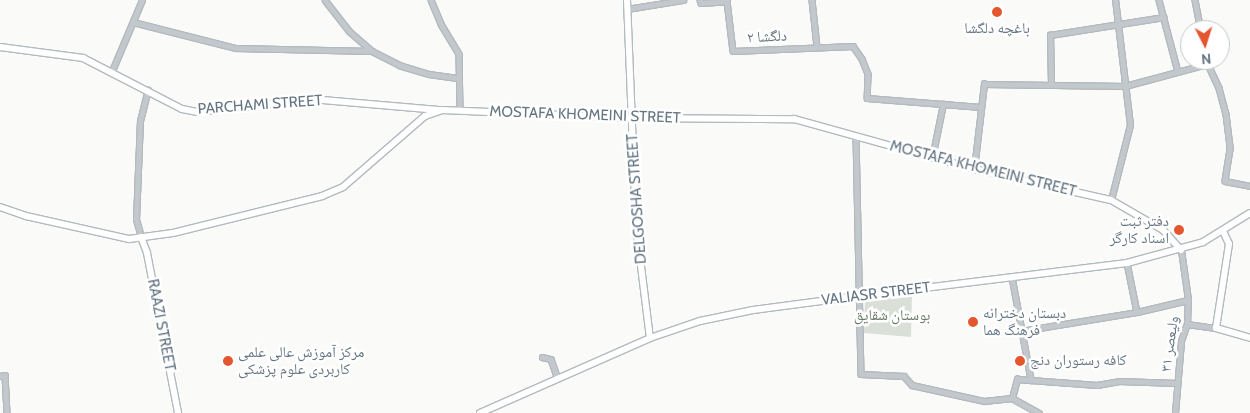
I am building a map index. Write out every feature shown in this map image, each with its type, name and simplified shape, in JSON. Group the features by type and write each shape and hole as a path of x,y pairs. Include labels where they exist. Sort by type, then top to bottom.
{"street":[{"path":"112,71 142,0"},
{"path":"325,0 348,31 372,51 399,65 414,70 459,78"},
{"path":"431,0 441,24 459,54 460,111"},
{"name":"DELGOSHA STREET","path":"627,0 636,226 650,338"},
{"path":"627,9 683,0"},
{"name":"دلگشا ۲","path":"700,0 701,3 727,1 733,51 852,46 862,59 868,74 867,98 943,104"},
{"path":"812,0 817,47"},
{"path":"1111,200 1130,125 1115,0"},
{"path":"1159,0 1178,72"},
{"path":"1195,0 1198,20"},
{"path":"1051,85 1050,35 1164,17"},
{"path":"133,22 236,48 372,51"},
{"name":"PARCHAMI STREET","path":"0,47 83,58 112,71 182,109 197,112 312,99 442,110"},
{"path":"974,169 984,84 1125,86 1184,70"},
{"path":"1211,70 1220,88 1226,114 1230,149 1225,181 1250,186"},
{"path":"141,237 136,220 140,120 148,90"},
{"path":"932,158 943,104 981,107"},
{"name":"MOSTAFA KHOMEINI STREET","path":"0,207 26,216 120,237 141,237 173,233 322,196 343,187 425,116 442,110 631,118 794,119 974,169 1111,200 1163,230 1182,250"},
{"path":"856,136 861,374 904,376 912,385 984,401 1012,398 1039,413"},
{"name":"VALIASR STREET","path":"480,413 650,338 700,321 753,310 1127,263 1182,250 1203,242 1250,213"},
{"path":"1216,328 1228,244 1223,231"},
{"name":"RAAZI STREET","path":"141,237 147,253 178,413"},
{"name":"ولیعصر ۳۱","path":"1175,413 1181,341 1187,324 1188,300 1182,250"},
{"path":"1127,263 1137,312"},
{"path":"1012,277 1031,380"},
{"path":"1022,331 1137,312 1188,300"},
{"path":"1187,324 1216,328 1250,338"},
{"path":"542,356 551,359 558,379"},
{"path":"0,376 5,375 7,413"},
{"path":"1012,398 1018,379 1097,385 1120,380 1177,383"}],"green space":[{"name":"بوستان شقایق","path":"912,294 911,337 864,333 865,300"}],"place":[{"name":"باغچه دلگشا","path":"997,12"},
{"name":"دفتر ثبت اسناد کارگر","path":"1179,230"},
{"name":"دبستان دخترانه فرهنگ هما","path":"973,322"},
{"name":"مرکز آموزش عالی علمی کاربردی علوم پزشکی","path":"228,361"},
{"name":"کافه رستوران دنج","path":"1020,361"}]}
